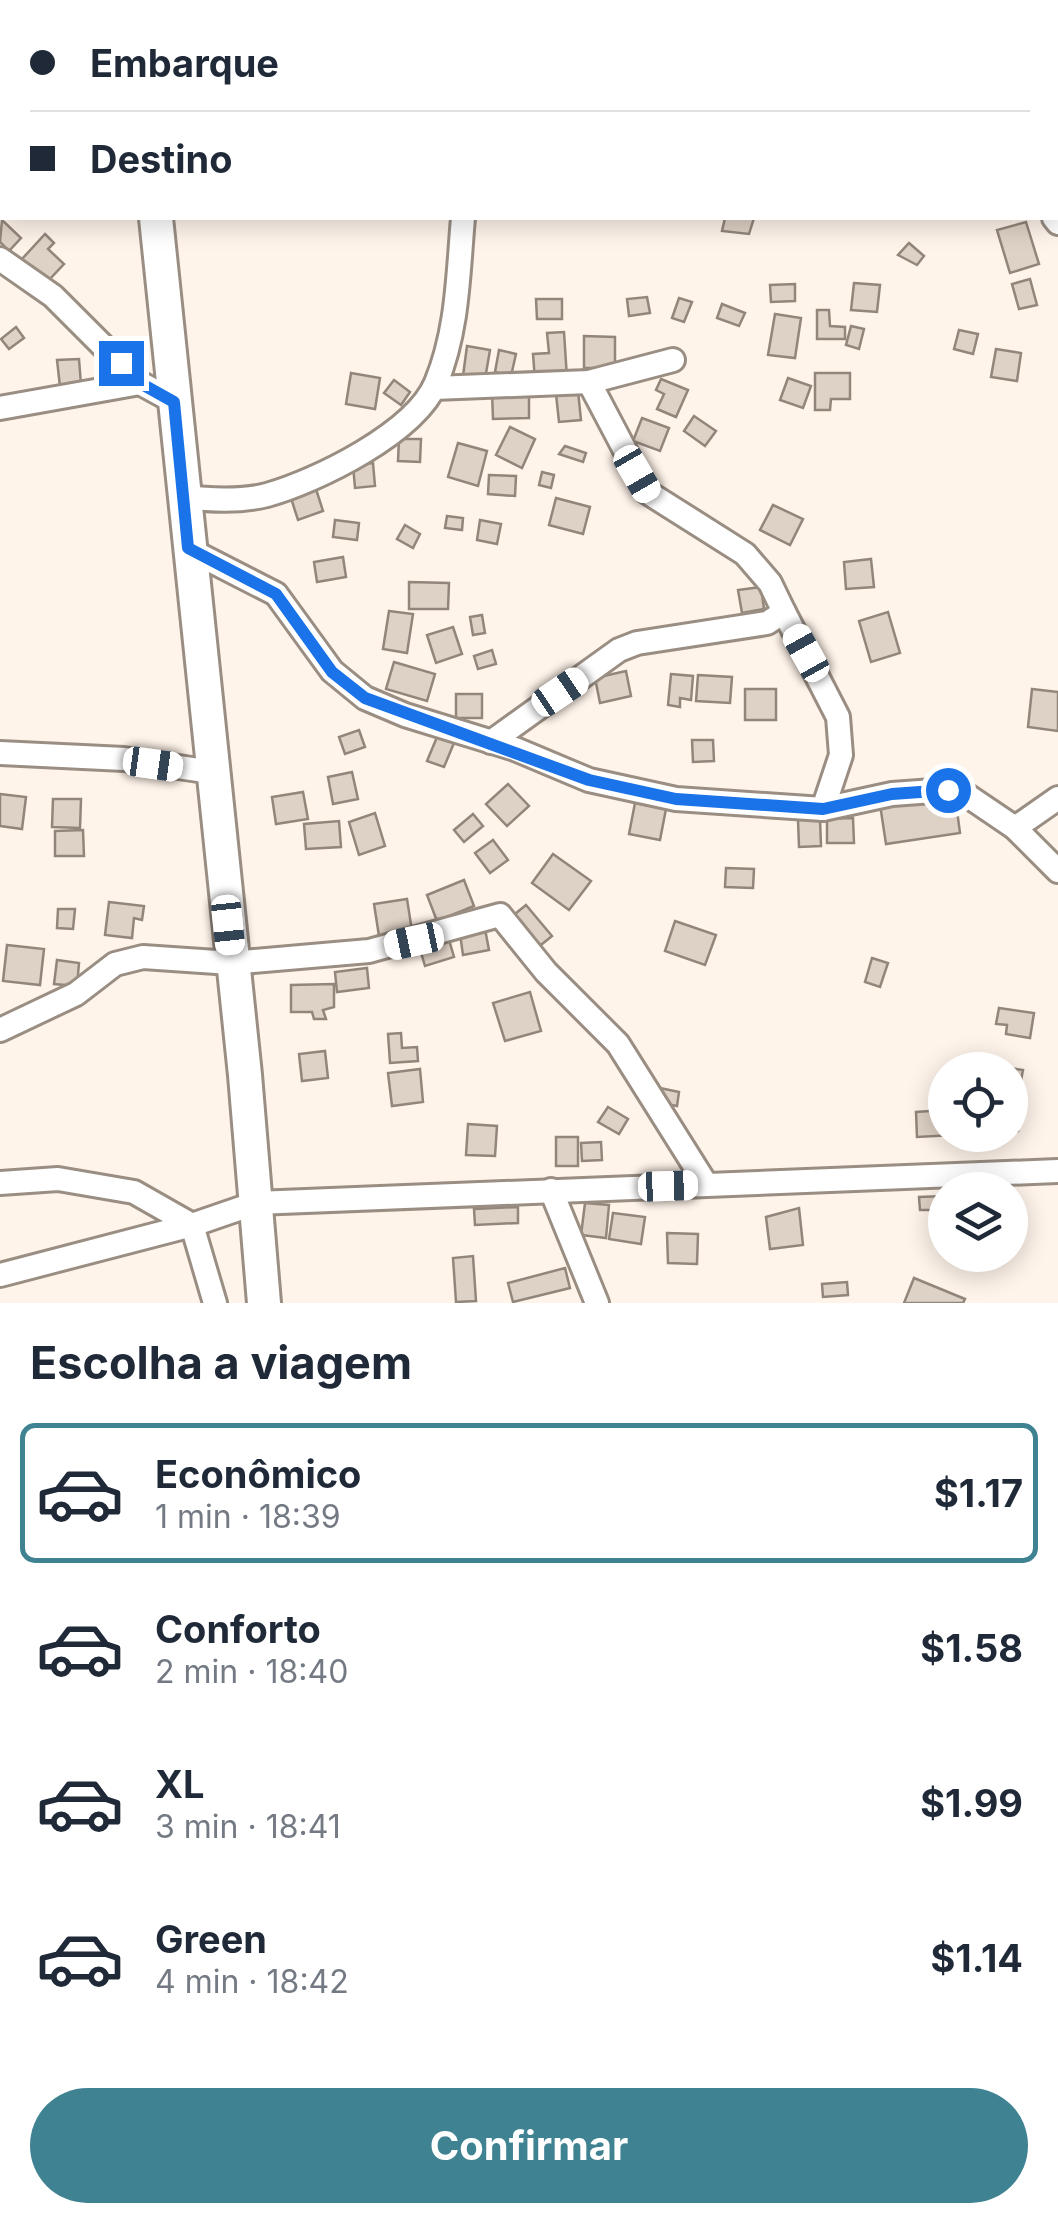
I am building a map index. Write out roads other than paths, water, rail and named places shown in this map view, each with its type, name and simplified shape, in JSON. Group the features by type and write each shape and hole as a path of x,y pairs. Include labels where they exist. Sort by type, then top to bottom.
{"main road":[{"path":"156,220 264,1303"}],"street":[{"path":"183,497 216,500 266,495 312,477 390,436 434,388 454,329 463,220"},
{"path":"0,259 53,296 140,383 174,402"},
{"path":"434,388 590,382 673,360"},
{"path":"590,382 647,492 745,554 770,583 838,717 841,755 823,809"},
{"path":"0,408 140,383"},
{"path":"188,548 276,594 332,672 365,698 589,780 676,799 823,809 892,794 948,790 966,794 1024,822 1058,822"},
{"path":"492,742 619,650 637,643 767,623 784,612"},
{"path":"0,754 124,759 212,772"},
{"path":"1024,822 1058,798"},
{"path":"1024,822 1058,871"},
{"path":"0,1030 76,994 115,964 143,957 232,963 369,952 500,915 546,972 618,1044 706,1184"},
{"path":"0,1275 192,1225 256,1203 1058,1172"},
{"path":"0,1183 58,1179 134,1192 192,1225 215,1303"},
{"path":"551,1190 597,1303"}]}
